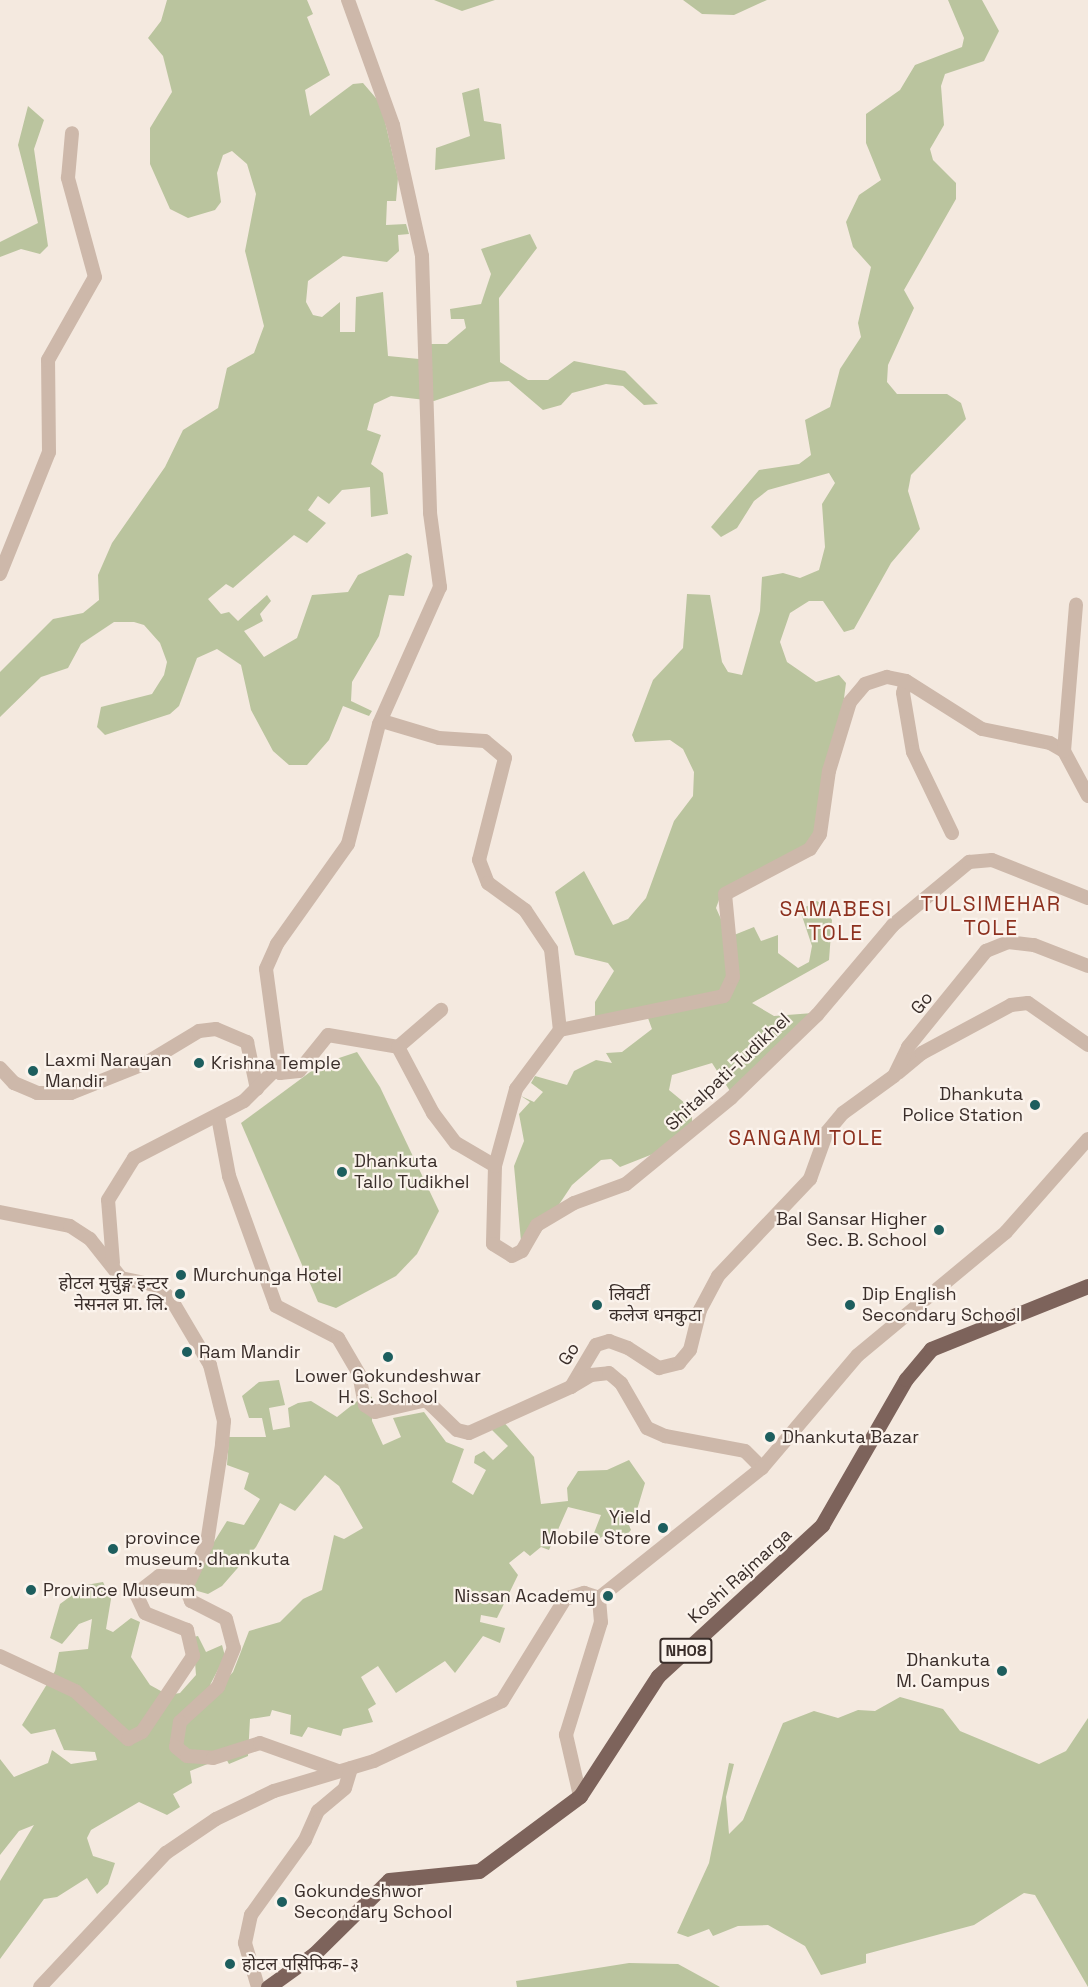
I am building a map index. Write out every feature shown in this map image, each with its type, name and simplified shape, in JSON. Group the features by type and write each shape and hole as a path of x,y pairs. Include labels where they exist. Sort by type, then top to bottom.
{"main road":[{"name":"Koshi Rajmarga","path":"268,1987 314,1954 389,1880 479,1871 580,1796 658,1676 822,1525 906,1379 931,1349 1088,1286"}],"street":[{"path":"348,0 393,125 422,256 430,513 440,586 369,753 348,844 277,944 266,969 276,1064 280,1073 299,1071 320,1042 335,1034 398,1047"},
{"path":"0,574 49,452 48,360 95,277 68,178 72,133"},
{"path":"1064,751 1076,604"},
{"path":"398,1047 433,1113 456,1143 495,1166 516,1089 560,1030 724,996 733,977 725,894 810,849 820,834 829,771 856,692 887,677 906,681 982,729 1050,742 1064,751 1088,796"},
{"path":"906,681 903,693 913,752 952,833"},
{"path":"382,721 439,738 485,741 505,758 478,860 488,883 525,910 551,949 560,1030"},
{"name":"Shitalpati-Tudikhel","path":"495,1166 493,1244 512,1256 522,1251 537,1226 574,1203 626,1184 731,1098 817,1015 893,925 969,862 992,860 1088,898"},
{"name":"Go","path":"218,1117 224,1159 276,1306 338,1338 359,1374 365,1405 375,1412 426,1400 457,1430 469,1433 571,1387 583,1358 596,1345 609,1341 659,1368 679,1363 690,1350 700,1310 718,1276 810,1179 827,1132 843,1113 894,1076 908,1047 996,943 1034,945 1088,966"},
{"path":"894,1076 922,1053 1011,1005 1029,1003 1088,1045"},
{"path":"398,1047 441,1010"},
{"path":"0,1068 14,1083 37,1093 71,1093 146,1063 199,1031 216,1029 247,1042 257,1089"},
{"path":"116,1272 108,1219 112,1187 149,1146 218,1117 257,1089 276,1064"},
{"path":"599,1598 762,1468 858,1355 1006,1232 1088,1139"},
{"path":"0,1212 70,1226 90,1239 116,1272 155,1286 171,1299 210,1365 219,1392 224,1421 207,1543 186,1576 192,1601 226,1619 234,1648 219,1687 180,1722 176,1747 187,1756 213,1758 260,1743 347,1770"},
{"path":"571,1387 591,1375 609,1373 621,1383 647,1428 664,1436 745,1451 762,1468"},
{"path":"0,1656 75,1691 128,1739 142,1732 193,1656 187,1630 145,1613 136,1594 159,1576 186,1576"},
{"path":"40,1987 166,1853 216,1819 274,1791 347,1770 502,1701 565,1599 584,1593 599,1598"},
{"path":"580,1796 566,1735 601,1622 599,1598"},
{"path":"258,1987 245,1943 251,1915 304,1840 318,1810 345,1788 347,1770"}],"green space":[{"path":"167,0 307,0 313,14 307,17 330,75 305,90 310,116 353,84 363,83 381,104 398,178 396,201 387,201 386,225 406,224 409,234 398,235 399,251 387,262 343,256 308,281 306,302 313,315 322,317 340,302 340,332 355,332 356,297 383,292 388,356 419,359 427,344 447,344 466,328 464,319 451,319 450,309 481,304 491,274 481,249 530,234 537,248 499,298 500,362 528,380 548,380 574,361 625,371 658,404 644,405 623,386 606,384 572,393 561,405 543,410 509,381 490,382 434,401 391,396 374,404 367,430 381,435 371,464 383,473 388,514 371,517 370,487 342,490 329,504 318,496 308,510 326,523 307,543 294,535 233,588 226,584 208,599 221,614 229,612 238,621 267,595 271,601 260,614 263,621 244,631 264,657 297,638 312,595 348,592 358,575 407,553 412,556 404,596 389,595 379,636 352,682 351,701 372,711 369,716 343,706 329,740 307,765 289,765 273,751 251,710 241,665 217,649 197,658 179,706 170,714 105,735 97,727 101,707 152,694 164,675 167,662 160,643 144,625 134,622 114,622 81,644 68,668 41,677 0,717 0,672 53,619 83,613 99,600 98,575 112,543 165,467 183,430 218,408 227,368 254,353 264,326 245,251 256,194 247,164 232,151 223,155 217,173 221,202 215,210 188,218 170,209 150,164 150,128 172,92 163,56 148,38 161,21"},
{"path":"434,0 495,0 462,11"},
{"path":"683,0 767,0 734,15 702,14"},
{"path":"948,0 982,0 999,31 984,61 945,74 941,86 944,125 930,149 933,160 956,183 956,199 904,290 914,308 888,365 887,382 897,394 947,394 961,403 966,419 911,475 908,491 920,529 891,563 854,629 844,632 823,601 809,601 790,613 780,642 787,662 816,682 839,675 846,683 828,821 803,852 723,889 716,908 729,937 754,927 761,941 778,935 778,953 798,968 809,962 812,946 800,910 817,901 824,906 832,920 829,960 752,1003 774,1016 813,1013 730,1091 712,1063 672,1075 669,1090 692,1109 692,1124 668,1148 620,1167 611,1159 601,1160 572,1185 534,1242 521,1241 514,1166 524,1141 519,1114 530,1102 521,1096 534,1102 543,1092 531,1083 535,1076 567,1085 574,1071 596,1060 612,1063 606,1053 622,1052 652,1029 645,1010 595,1019 595,1002 614,971 608,963 575,955 555,892 584,871 613,925 628,919 646,898 674,821 693,796 694,772 683,749 670,740 635,742 632,735 653,680 683,648 687,594 710,595 722,662 728,672 742,675 760,611 762,577 783,573 800,578 819,570 825,547 822,504 835,483 829,473 768,490 754,501 737,528 721,537 711,527 759,470 799,464 811,455 805,420 830,407 840,369 861,337 858,323 871,267 853,247 846,222 859,195 881,180 866,143 866,114 900,90 915,65 962,47 964,38"},
{"path":"479,88 484,121 501,124 505,159 435,170 436,148 470,136 462,93"},
{"path":"28,106 44,120 34,149 48,246 40,254 21,249 0,257 0,242 38,223 18,145"},
{"name":"Dhankuta Tallo Tudikhel","path":"357,1052 380,1087 439,1211 417,1254 396,1276 336,1308 318,1302 241,1123 321,1064"},
{"path":"279,1380 285,1405 269,1408 273,1430 290,1427 288,1408 298,1403 311,1401 337,1417 366,1394 372,1397 372,1421 383,1445 401,1437 393,1418 424,1412 446,1442 464,1449 452,1482 473,1495 486,1470 474,1463 475,1456 484,1451 493,1460 508,1446 492,1430 501,1419 534,1457 541,1504 568,1501 567,1488 578,1471 607,1470 629,1460 645,1483 636,1513 626,1518 631,1530 620,1542 607,1533 599,1539 594,1533 601,1515 568,1507 549,1550 541,1547 530,1556 524,1551 509,1563 518,1575 497,1618 481,1615 480,1622 505,1628 500,1643 483,1636 455,1673 445,1661 396,1693 378,1666 361,1677 376,1704 368,1709 373,1722 343,1729 341,1736 308,1727 302,1737 290,1734 291,1715 272,1710 270,1716 250,1719 248,1756 229,1764 225,1757 190,1771 192,1783 173,1794 180,1807 167,1815 139,1802 91,1830 87,1838 93,1856 115,1863 108,1884 97,1894 87,1878 57,1897 44,1899 0,1959 0,1881 34,1825 19,1831 0,1855 0,1759 14,1777 48,1763 52,1750 71,1764 97,1760 95,1752 64,1750 55,1729 31,1734 22,1725 55,1671 59,1652 88,1649 92,1619 79,1624 62,1644 50,1638 60,1604 86,1585 103,1582 111,1599 106,1629 113,1632 131,1618 140,1622 131,1657 150,1685 168,1695 180,1693 196,1675 193,1637 198,1636 206,1652 222,1645 225,1656 210,1685 216,1691 233,1672 249,1631 280,1622 303,1599 322,1590 334,1535 344,1539 363,1528 339,1486 325,1475 295,1511 280,1503 256,1547 222,1586 208,1594 194,1590 194,1574 227,1521 244,1525 260,1499 244,1489 249,1473 227,1465 229,1437 266,1437 262,1418 249,1418 242,1396 259,1382"},
{"path":"900,1697 943,1709 960,1731 1039,1764 1066,1751 1088,1718 1088,1987 1035,1895 1024,1893 974,1925 866,1954 866,1963 821,1975 805,1946 768,1925 738,1926 713,1936 709,1929 688,1937 677,1933 709,1863 729,1763 734,1764 726,1797 729,1834 743,1820 783,1723 814,1711 838,1718 858,1710 875,1711"},
{"path":"629,1963 678,1964 720,1987 517,1987 516,1981"}],"place":[{"name":"Krishna Temple","path":"199,1063"},
{"name":"Laxmi Narayan Mandir","path":"33,1071"},
{"name":"Dhankuta Police Station","path":"1035,1105"},
{"name":"Dhankuta Tallo Tudikhel","path":"342,1172"},
{"name":"Bal Sansar Higher Sec. B. School","path":"939,1230"},
{"name":"Murchunga Hotel","path":"181,1275"},
{"name":"होटल मुर्चुङ्ग इन्टर नेसनल प्रा. लि.","path":"180,1294"},
{"name":"लिवर्टी कलेज धनकुटा","path":"597,1305"},
{"name":"Dip English Secondary School","path":"850,1305"},
{"name":"Ram Mandir","path":"187,1352"},
{"name":"Lower Gokundeshwar H. S. School","path":"388,1357"},
{"name":"Dhankuta Bazar","path":"770,1437"},
{"name":"Yield Mobile Store","path":"663,1528"},
{"name":"province museum, dhankuta","path":"113,1549"},
{"name":"Province Museum","path":"31,1590"},
{"name":"Nissan Academy","path":"608,1596"},
{"name":"Dhankuta M. Campus","path":"1002,1671"},
{"name":"Gokundeshwor Secondary School","path":"282,1902"},
{"name":"होटल पसिफिक-३","path":"230,1964"}],"district":[{"name":"TULSIMEHAR TOLE","path":"991,916"},
{"name":"SAMABESI TOLE","path":"836,921"},
{"name":"SANGAM TOLE","path":"806,1138"}]}
